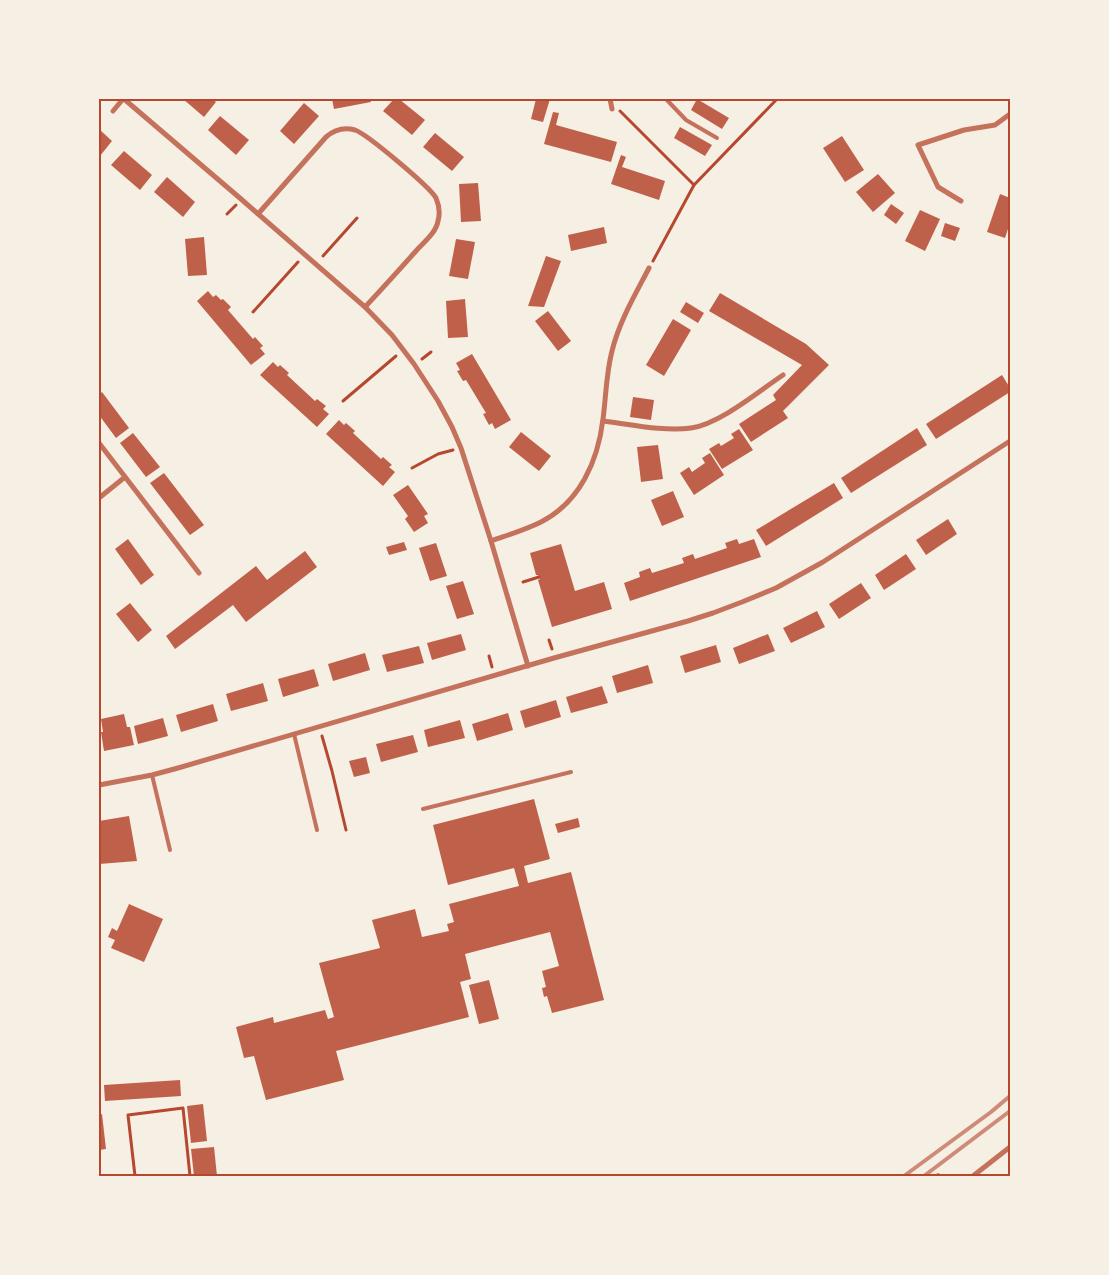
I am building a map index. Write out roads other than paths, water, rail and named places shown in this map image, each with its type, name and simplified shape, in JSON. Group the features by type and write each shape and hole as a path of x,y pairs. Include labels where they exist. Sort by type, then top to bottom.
{"street":[{"path":"113,111 124,99 316,264 365,308 404,350 429,386 452,427 491,541 528,666"},
{"path":"610,99 612,110"},
{"path":"961,201 938,187 918,145 964,130 995,125 1010,114"},
{"path":"258,214 326,137 342,129 356,130 370,138 433,195 437,202 439,215 434,230 365,308"},
{"path":"491,541 541,522 560,509 567,503 589,472 603,421 612,350 618,332 649,268"},
{"path":"603,421 677,429 703,425 727,413 783,375"},
{"path":"99,785 152,775 713,613 776,588 831,557 1010,442"},
{"path":"99,443 199,573"},
{"path":"99,498 125,477"},
{"path":"973,1176 1010,1147"}],"lane":[{"path":"666,99 686,120 717,138"},
{"path":"294,734 317,830"},
{"path":"424,809 571,772"},
{"path":"152,775 170,850"}],"railway":[{"path":"904,1176 1010,1096"},
{"path":"924,1176 1010,1111"}]}
